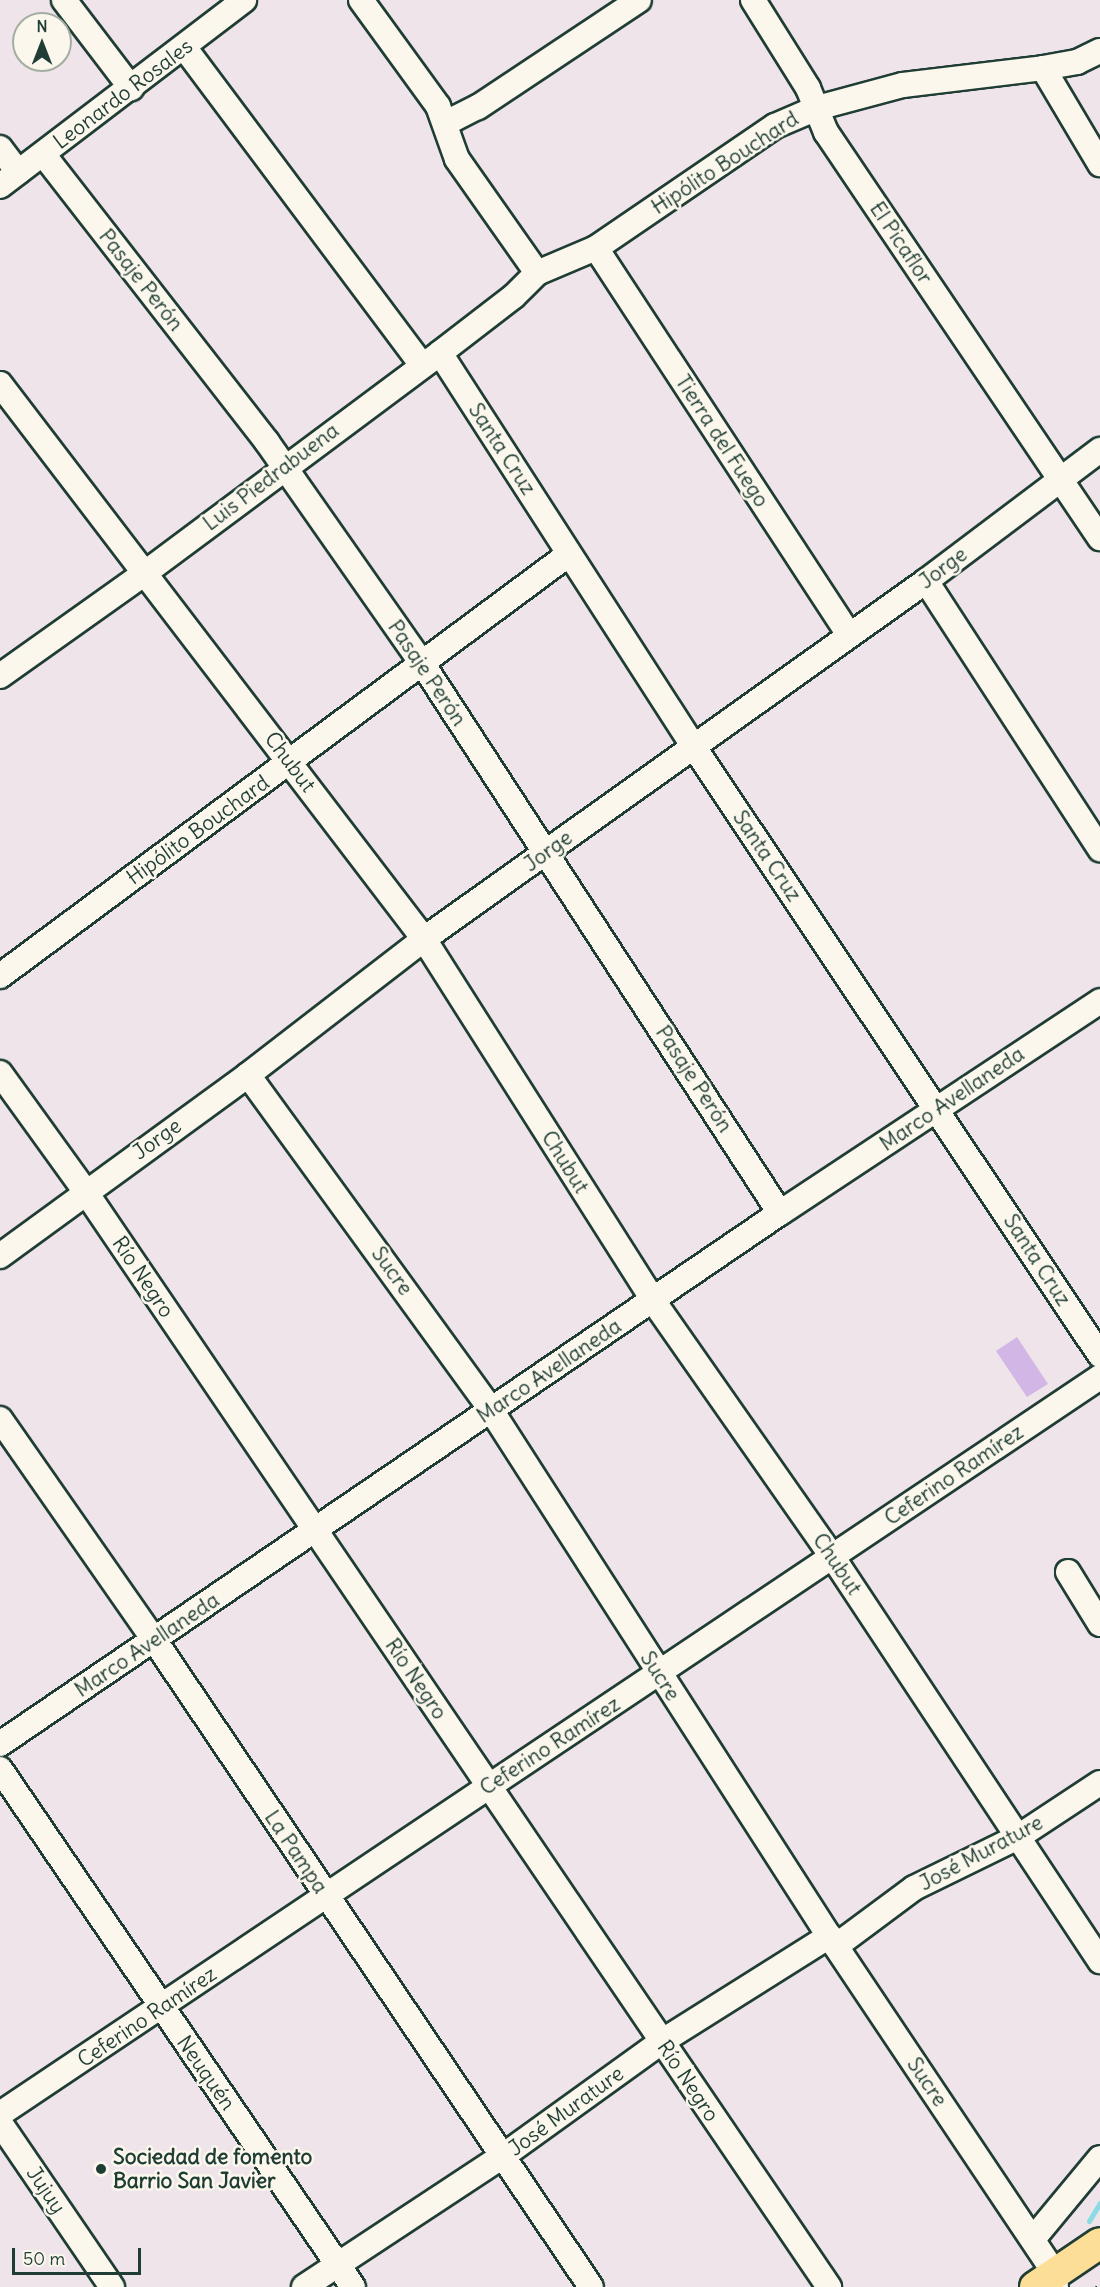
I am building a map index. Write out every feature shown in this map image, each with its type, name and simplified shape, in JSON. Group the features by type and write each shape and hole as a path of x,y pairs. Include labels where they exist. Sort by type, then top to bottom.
{"street":[{"path":"64,0 131,88"},
{"name":"Leonardo Rosales","path":"9,179 244,0"},
{"path":"361,0 438,106 457,159 537,273"},
{"path":"446,123 478,107 639,0"},
{"name":"El Picaflor","path":"753,0 817,108 826,132 1100,538"},
{"name":"Santa Cruz","path":"184,47 431,359 568,554 694,747 938,1109 1100,1355"},
{"name":"Hipólito Bouchard","path":"537,273 596,248 775,126 817,108 914,83 1077,62 1100,51"},
{"path":"1042,68 1100,164"},
{"path":"0,148 9,179"},
{"name":"Pasaje Perón","path":"43,154 284,466 422,663 780,1213"},
{"name":"Tierra del Fuego","path":"596,248 849,634"},
{"name":"Luis Piedrabuena","path":"0,676 145,573 284,466 431,359 514,296 537,273"},
{"name":"Chubut","path":"0,384 424,939 654,1302 832,1556 1100,1961"},
{"name":"Jorge","path":"0,1256 85,1191 248,1075 424,939 926,581 1100,450"},
{"name":"Hipólito Bouchard","path":"0,976 291,763 568,554"},
{"path":"926,581 1100,849"},
{"name":"Marco Avellaneda","path":"0,1744 155,1641 314,1529 654,1302 780,1213 1100,1001"},
{"name":"Río Negro","path":"0,1073 85,1191 829,2287"},
{"name":"Sucre","path":"248,1075 491,1410 832,1941 1033,2240 1078,2273"},
{"name":"Ceferino Ramírez","path":"0,2114 161,2008 488,1786 660,1676 832,1556 1100,1377"},
{"name":"La Pampa","path":"0,1419 155,1641 591,2287"},
{"path":"1068,1572 1100,1624"},
{"name":"Neuquén","path":"0,1769 353,2287"},
{"name":"José Murature","path":"304,2287 503,2156 661,2042 832,1941 914,1888 1018,1837 1100,1784"},
{"name":"Jujuy","path":"0,2123 112,2287"},
{"path":"1033,2240 1100,2158"}],"building":[{"path":"1017,1337 1048,1384 1027,1397 996,1351"}],"waterway":[{"path":"1089,2221 1100,2203"}],"place":[{"name":"Sociedad de fomento Barrio San Javier","path":"101,2169"}]}
